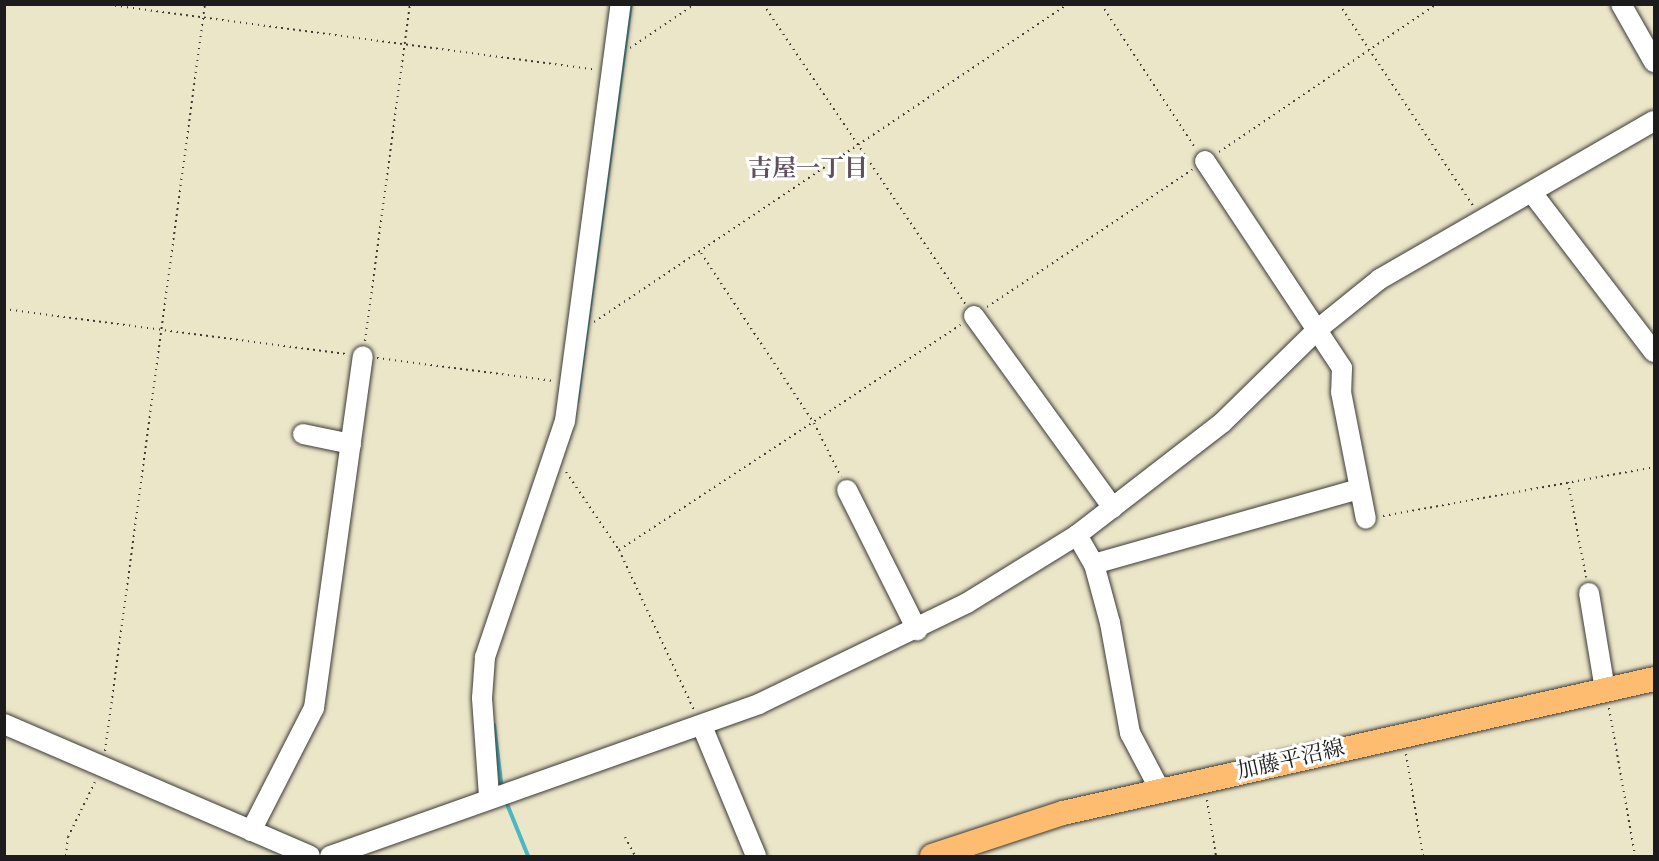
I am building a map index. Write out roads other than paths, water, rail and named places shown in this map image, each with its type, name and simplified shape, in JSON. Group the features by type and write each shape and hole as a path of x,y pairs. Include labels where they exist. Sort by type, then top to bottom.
{"main road":[{"name":"加藤平沼線","path":"932,856 1030,821 1654,679"}],"street":[{"path":"489,796 482,698 485,657 554,455 571,384 621,4"},
{"path":"1621,4 1654,62"},
{"path":"330,856 489,796 702,726 918,630 1077,535 1113,508 1222,423 1318,329 1380,279 1533,194 1654,121"},
{"path":"1205,161 1298,306 1318,329 1342,368 1341,392 1366,519"},
{"path":"1533,194 1654,352"},
{"path":"974,316 1113,508"},
{"path":"251,831 314,708 363,356"},
{"path":"303,434 351,444"},
{"path":"1094,564 1359,489"},
{"path":"847,490 918,630"},
{"path":"1077,535 1094,564 1130,733 1160,790"},
{"path":"1589,593 1605,690"},
{"path":"4,724 310,856"},
{"path":"702,726 756,856"}],"waterway":[{"path":"577,402 631,4"},
{"path":"494,725 502,789"},
{"path":"505,799 528,856"}],"district":[{"name":"吉屋一丁目","path":"808,171"}]}
